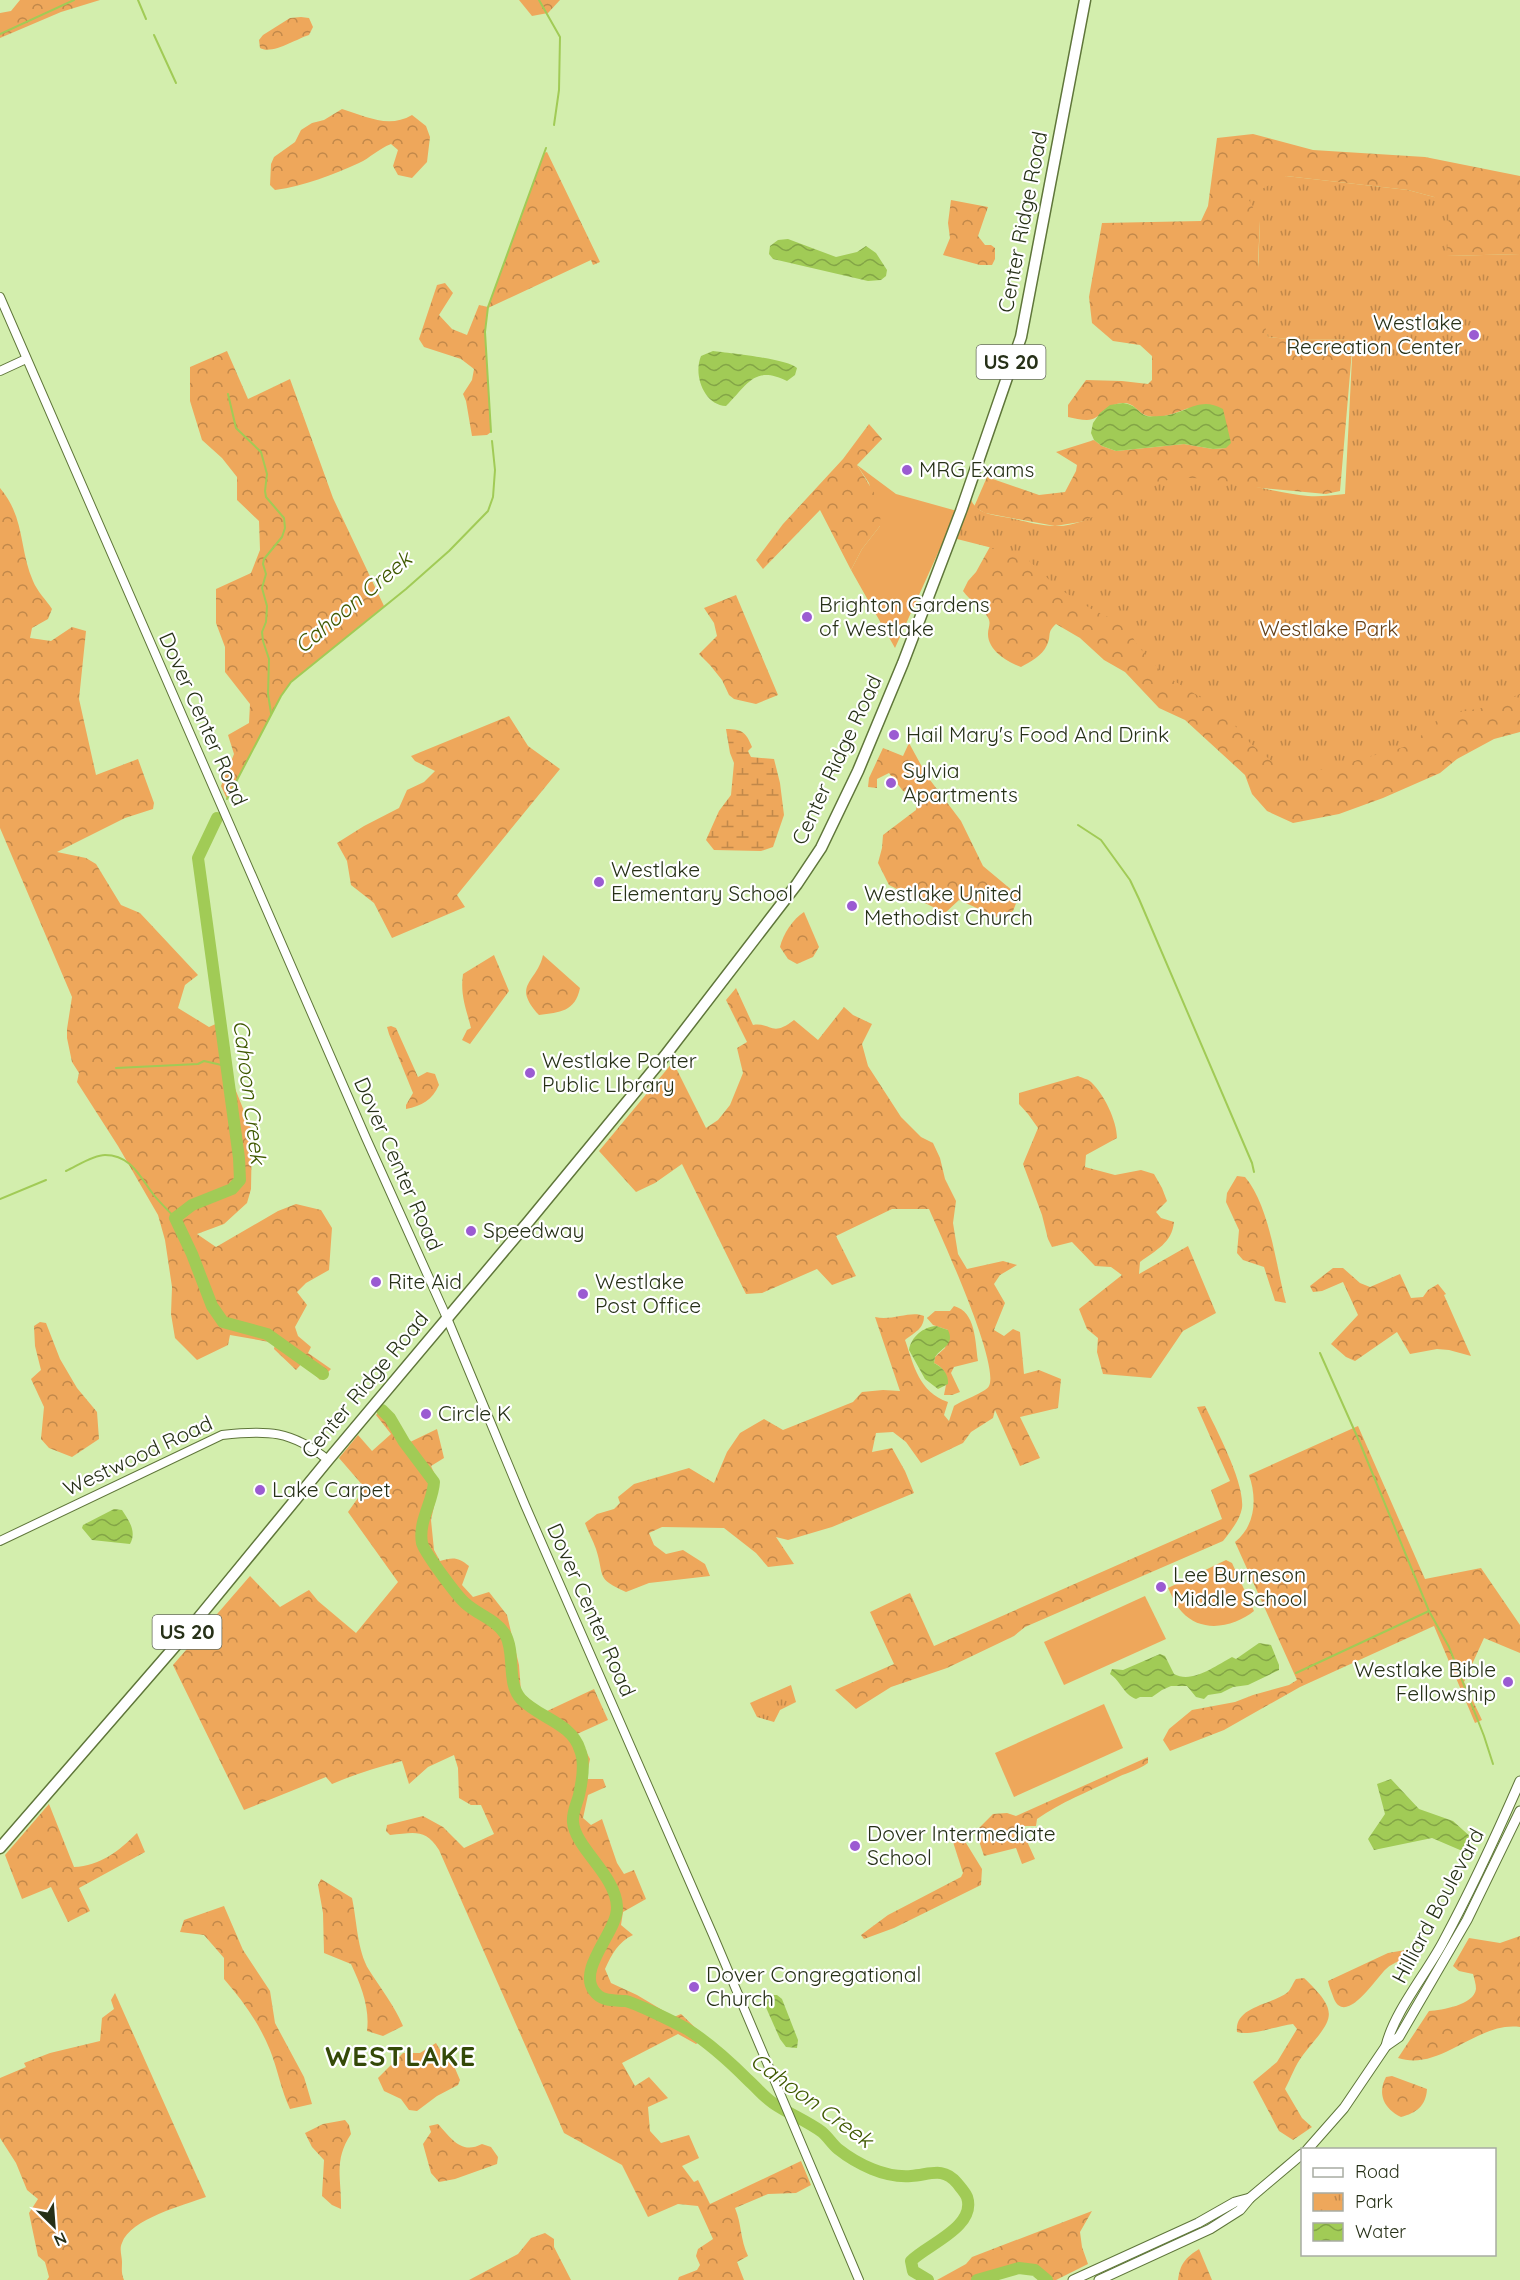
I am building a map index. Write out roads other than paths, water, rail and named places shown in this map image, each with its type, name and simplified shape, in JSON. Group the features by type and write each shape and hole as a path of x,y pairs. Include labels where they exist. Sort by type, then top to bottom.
{"main road":[{"name":"Center Ridge Road","path":"0,1848 177,1644 664,1057 797,884 821,848 858,771 903,663 961,511 1021,337 1085,0"},
{"name":"Hilliard Boulevard","path":"1309,2148 1344,2108 1386,2046 1390,2030 1430,1965 1473,1886 1520,1781"},
{"name":"Hilliard Boulevard","path":"1386,2046 1399,2037 1453,1945 1520,1811"},
{"path":"1099,2280 1210,2229 1240,2210 1250,2198 1301,2155"},
{"path":"1073,2280 1198,2223 1235,2202 1250,2198"}],"street":[{"name":"Dover Center Road","path":"0,297 366,1138 447,1318 525,1505 713,1935 859,2280"},
{"path":"0,371 26,359"},
{"name":"Westwood Road","path":"0,1541 222,1435 258,1431 290,1436 328,1460"}],"water":[{"path":"788,239 836,257 857,252 866,246 876,253 887,270 886,276 881,280 868,281 773,259 769,254 770,246 778,240"},
{"path":"713,351 771,359 797,368 795,375 787,381 767,375 752,379 726,406 718,404 706,395 698,372 701,356"},
{"path":"1123,403 1132,405 1144,415 1150,416 1170,415 1199,405 1214,405 1223,409 1231,443 1226,448 1213,449 1184,444 1116,451 1102,446 1094,440 1091,433 1093,423 1110,405"},
{"path":"936,1326 948,1330 950,1335 947,1345 935,1357 934,1363 944,1371 948,1380 948,1384 938,1389 925,1379 909,1350 918,1334 927,1328"},
{"path":"114,1509 122,1510 129,1522 133,1535 130,1544 92,1540 82,1528 83,1525"},
{"path":"1259,1643 1271,1645 1279,1670 1248,1685 1233,1687 1221,1693 1208,1695 1204,1699 1196,1697 1187,1686 1171,1686 1152,1697 1136,1699 1128,1694 1110,1674 1112,1669 1123,1670 1160,1654 1165,1656 1174,1674 1188,1677 1211,1669 1232,1657 1236,1659"},
{"path":"1391,1779 1419,1809 1453,1821 1473,1839 1467,1853 1432,1838 1374,1850 1368,1839 1385,1814 1377,1784"},
{"path":"772,1995 777,1995 782,1999 798,2040 797,2048 786,2047 780,2039 764,2003"}],"waterway":[{"path":"0,34 74,0"},
{"path":"138,0 146,19"},
{"name":"Cahoon Creek","path":"539,0 560,37 559,90 554,125"},
{"path":"154,35 176,83"},
{"name":"Cahoon Creek","path":"491,432 485,332 488,307 546,148"},
{"path":"228,394 236,428 261,452 267,474 266,497 284,518 285,528 282,537 264,559 263,564 266,574 262,588 267,606 266,622 262,632 269,659 268,694 271,713"},
{"name":"Cahoon Creek","path":"227,799 281,696 291,682 406,589 449,551 488,511 493,497 495,470 492,441"},
{"name":"Cahoon Creek","path":"217,818 198,858 239,1158 240,1180 232,1189 192,1205 175,1218 212,1306 223,1322 267,1334 323,1374"},
{"path":"1078,825 1101,840 1130,880 1254,1172"},
{"path":"116,1068 198,1064 204,1061 226,1066"},
{"path":"66,1171 100,1155 122,1159 134,1168 175,1218"},
{"path":"0,1199 46,1180"},
{"path":"1320,1353 1360,1443 1429,1611 1449,1647 1493,1764"},
{"name":"Cahoon Creek","path":"382,1410 390,1418 404,1442 434,1482 422,1527 424,1548 461,1599 505,1634 510,1650 514,1685 521,1699 570,1733 580,1750 582,1778 573,1815 575,1832 610,1884 617,1907 616,1917 594,1961 590,1982 594,1991 604,1999 637,2005 687,2029 734,2066 770,2101 822,2132 838,2149 859,2163 891,2175 941,2173 952,2178 966,2195 968,2208 958,2226 911,2261 913,2271 928,2280"},
{"path":"1296,1673 1429,1611"},
{"name":"Cahoon Creek","path":"977,2280 1019,2268 1035,2270 1047,2280"}],"place":[{"name":"Westlake Recreation Center","path":"1474,335"},
{"name":"MRG Exams","path":"907,470"},
{"name":"Brighton Gardens of Westlake","path":"807,617"},
{"name":"Hail Mary's Food And Drink","path":"894,735"},
{"name":"Sylvia Apartments","path":"891,783"},
{"name":"Westlake Elementary School","path":"599,882"},
{"name":"Westlake United Methodist Church","path":"852,906"},
{"name":"Westlake Porter Public LIbrary","path":"530,1073"},
{"name":"Speedway","path":"471,1231"},
{"name":"Rite Aid","path":"376,1282"},
{"name":"Westlake Post Office","path":"583,1294"},
{"name":"Circle K","path":"426,1414"},
{"name":"Lake Carpet","path":"260,1490"},
{"name":"Lee Burneson Middle School","path":"1161,1587"},
{"name":"Westlake Bible Fellowship","path":"1508,1682"},
{"name":"Dover Intermediate School","path":"855,1846"},
{"name":"Dover Congregational Church","path":"694,1987"}],"district":[{"name":"WESTLAKE","path":"401,2057"}],"park label":[{"name":"Westlake Park","path":"1329,629"}]}
